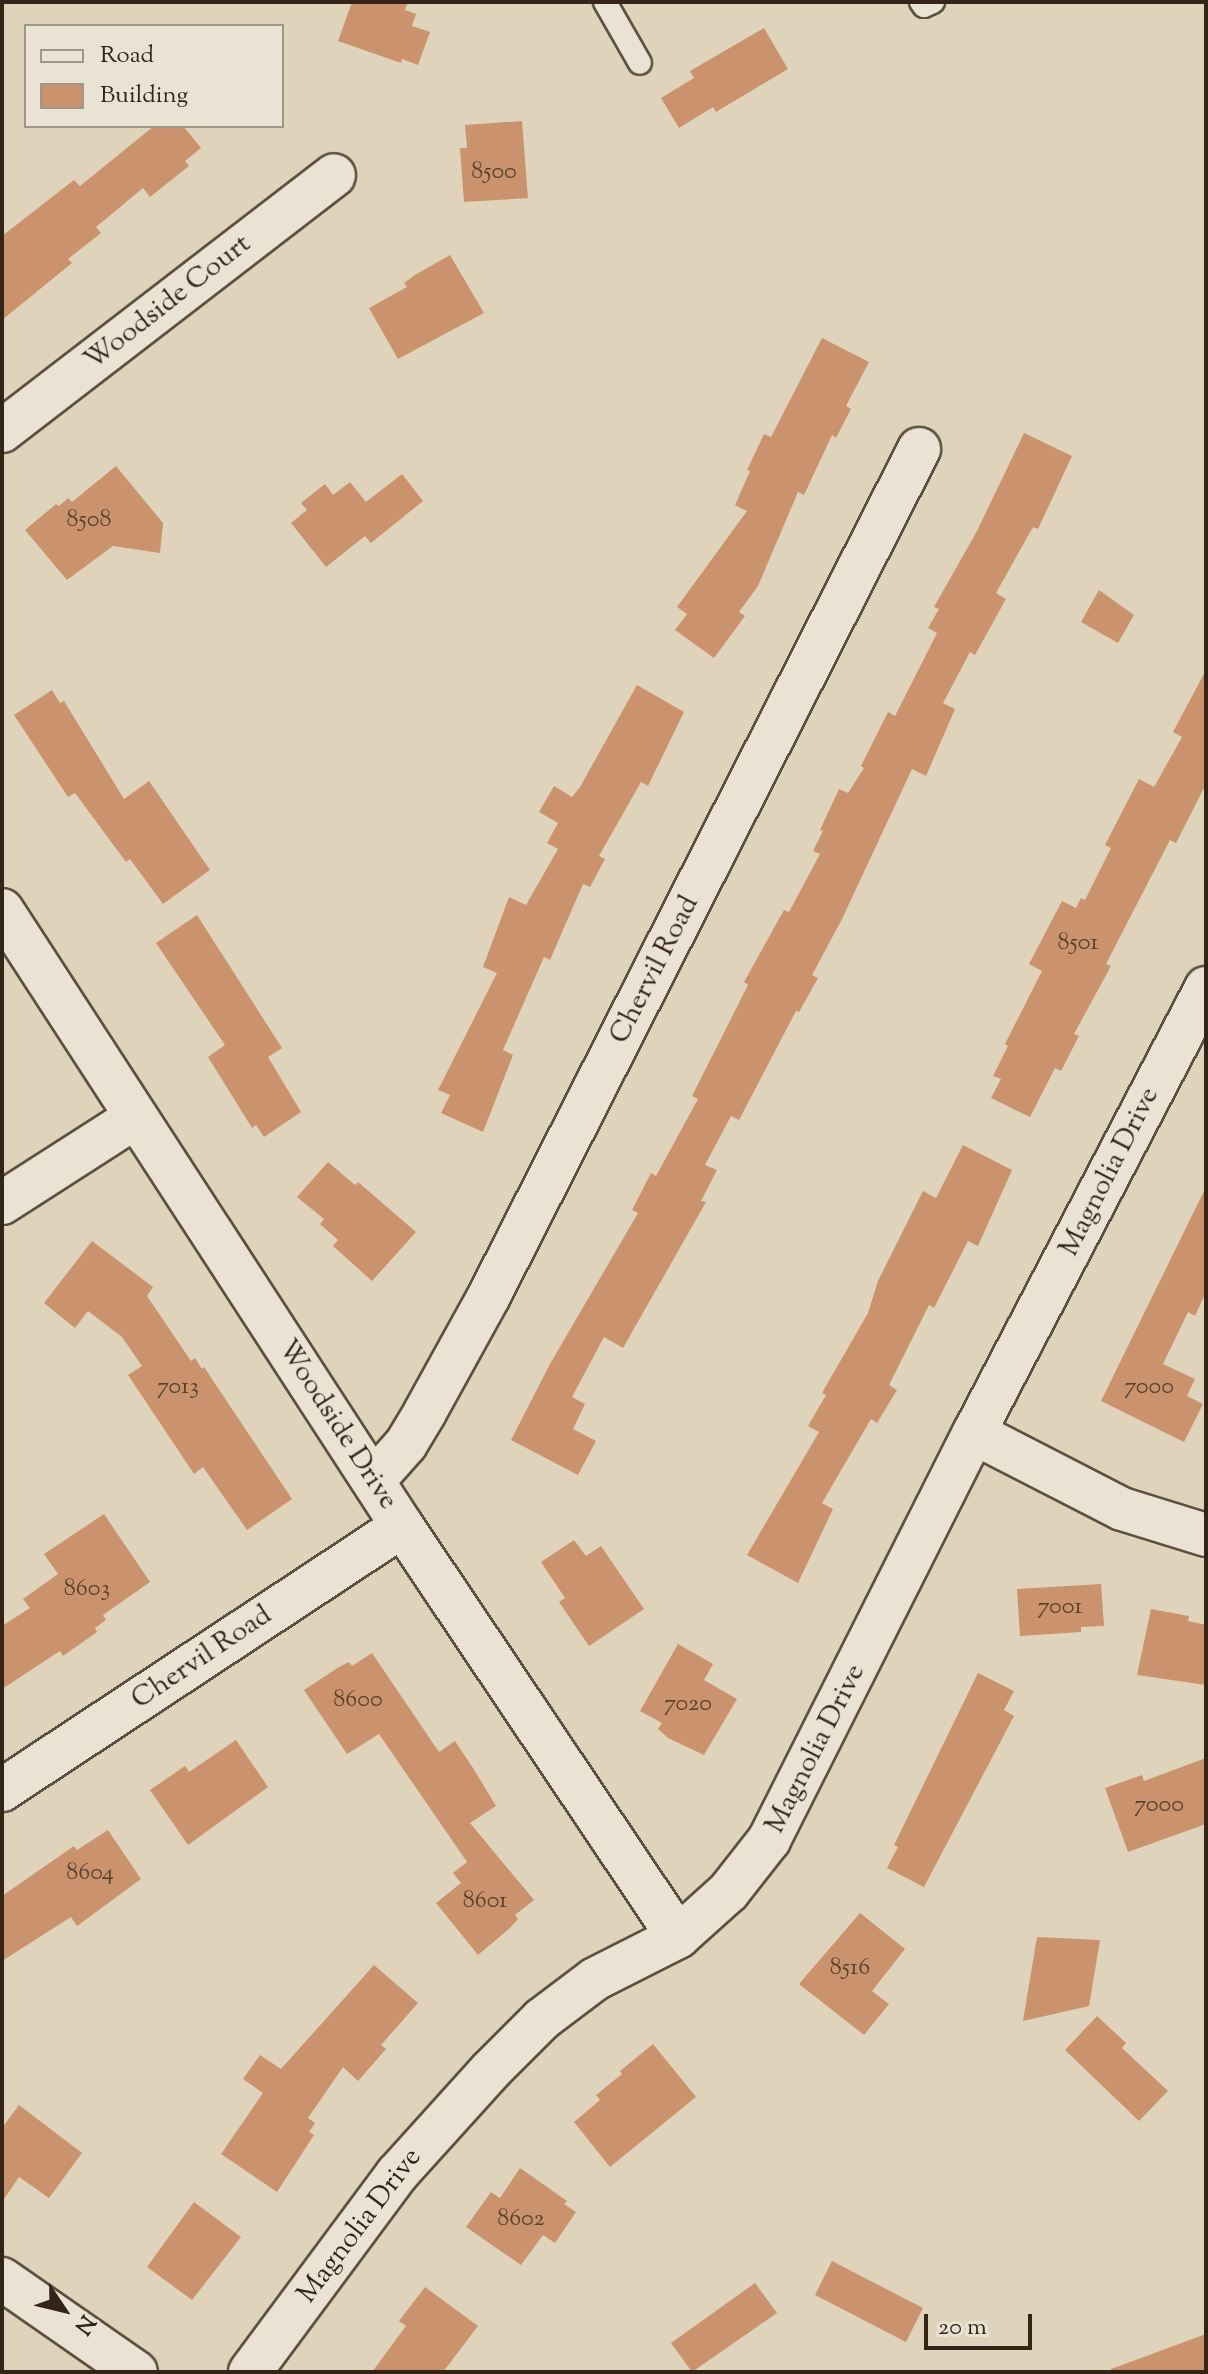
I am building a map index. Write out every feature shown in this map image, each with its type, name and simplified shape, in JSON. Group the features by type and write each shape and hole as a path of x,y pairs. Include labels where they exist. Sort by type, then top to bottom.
{"street":[{"name":"Woodside Court","path":"2,431 334,175"},
{"name":"Chervil Road","path":"374,1480 406,1444 489,1296 919,449"},
{"name":"Woodside Drive","path":"2,910 402,1526 678,1937"},
{"name":"Magnolia Drive","path":"250,2372 436,2126 542,2019 595,1979 678,1937 729,1891 777,1828 974,1433 1206,988"},
{"path":"2,1203 136,1117"},
{"path":"974,1433 1122,1509 1206,1535"},
{"name":"Chervil Road","path":"2,1790 402,1526"},
{"path":"2,2279 136,2372"}],"lane":[{"path":"605,2 640,63"},
{"path":"921,2 924,6 933,2"}],"building":[{"path":"352,2 408,2 405,10 416,14 412,26 430,32 418,65 402,59 401,63 338,41"},
{"path":"764,28 788,69 716,112 713,107 679,128 661,98 694,78 690,71"},
{"path":"522,121 528,198 464,202 460,148 467,148 465,125"},
{"path":"152,128 185,128 201,148 185,161 189,166 150,197 143,188 96,227 101,233 68,259 72,263 2,320 2,236 74,180 80,186"},
{"path":"450,255 484,313 398,359 369,308 407,287 404,283"},
{"path":"822,338 869,362 846,406 851,409 836,438 832,435 804,495 798,492 758,586 739,612 745,616 714,658 675,630 687,614 677,607 747,511 735,505 750,471 747,470 764,434 771,437"},
{"path":"1024,433 1072,456 1038,529 1033,527 996,593 1006,599 975,655 970,652 943,703 955,709 926,776 912,769 842,919 812,975 818,978 799,1012 796,1011 739,1120 731,1116 705,1165 717,1170 701,1201 706,1202 623,1348 604,1337 572,1397 585,1404 573,1429 596,1441 578,1475 511,1440 550,1364 638,1213 632,1210 651,1173 656,1176 698,1099 692,1096 748,985 744,982 784,910 789,912 820,854 813,851 839,789 848,793 864,768 861,766 888,712 895,716 937,633 928,628 939,609 934,607 977,531"},
{"path":"116,466 163,523 160,553 113,546 67,580 25,530 56,504 59,506 68,498 72,502"},
{"path":"402,474 423,501 371,543 365,536 326,567 291,523 307,510 301,503 325,484 333,495 350,482 366,502"},
{"path":"1099,590 1134,615 1118,643 1081,622"},
{"path":"1206,670 1206,784 1176,843 1170,840 1106,964 1111,966 1074,1034 1079,1036 1061,1071 1055,1068 1030,1117 991,1098 1001,1079 993,1076 1008,1046 1005,1044 1042,971 1029,964 1062,901 1076,908 1081,898 1085,900 1111,848 1105,845 1139,779 1154,787 1182,737 1173,732"},
{"path":"637,685 684,712 648,786 641,782 599,856 605,859 590,887 583,884 550,960 544,957 503,1050 513,1055 483,1132 441,1113 450,1095 438,1090 497,973 483,967 509,897 526,905 558,849 547,843 558,823 539,812 554,786 572,797 580,787"},
{"path":"52,690 60,703 64,701 124,799 149,781 210,870 163,904 130,859 126,862 75,793 68,797 14,715"},
{"path":"197,915 282,1048 268,1057 301,1112 264,1137 256,1125 252,1128 208,1057 225,1045 156,943"},
{"path":"963,1145 1012,1170 978,1246 968,1241 934,1308 929,1305 889,1385 897,1390 877,1423 871,1419 822,1503 833,1509 798,1583 747,1555 819,1432 808,1426 826,1395 822,1393 868,1313 878,1281 923,1191 936,1198"},
{"path":"328,1162 355,1185 358,1182 416,1232 372,1281 333,1246 338,1240 320,1224 324,1219 297,1197"},
{"path":"1206,1187 1206,1292 1195,1316 1188,1312 1163,1364 1195,1379 1187,1396 1203,1404 1184,1442 1101,1401"},
{"path":"92,1241 153,1287 147,1296 191,1361 195,1358 202,1369 204,1367 292,1499 247,1530 203,1467 194,1474 128,1375 142,1366 122,1337 88,1311 75,1328 44,1303"},
{"path":"104,1514 150,1582 103,1615 106,1620 95,1628 97,1632 63,1656 60,1651 2,1689 2,1626 30,1608 23,1599 58,1574 44,1554"},
{"path":"574,1540 586,1556 601,1546 644,1609 589,1646 559,1602 565,1598 541,1562"},
{"path":"1101,1584 1104,1626 1081,1627 1081,1632 1020,1636 1017,1589"},
{"path":"1151,1609 1189,1616 1188,1621 1206,1625 1206,1685 1137,1675"},
{"path":"678,1644 713,1664 704,1680 737,1699 704,1755 668,1738 658,1729 662,1723 640,1711"},
{"path":"372,1653 439,1752 455,1741 473,1768 496,1806 470,1823 534,1900 515,1915 518,1919 510,1928 478,1955 436,1903 461,1883 453,1873 467,1862 379,1734 347,1754 304,1690 339,1667 349,1662 352,1666"},
{"path":"978,1673 1014,1691 1004,1710 1014,1716 924,1887 887,1868 898,1847 894,1845"},
{"path":"236,1740 268,1787 188,1845 150,1790 185,1766 189,1772"},
{"path":"1206,1758 1206,1824 1128,1852 1105,1788 1142,1775 1144,1781"},
{"path":"108,1830 141,1879 77,1926 71,1917 2,1961 2,1896 74,1846 77,1850"},
{"path":"860,1913 905,1949 872,1991 889,2004 864,2035 799,1984"},
{"path":"1037,1937 1100,1940 1089,2006 1023,2021"},
{"path":"374,1965 418,2003 381,2045 386,2049 358,2081 343,2067 308,2118 315,2123 309,2132 314,2135 277,2192 221,2154 263,2093 243,2079 260,2055 281,2069"},
{"path":"1097,2016 1126,2043 1122,2048 1168,2091 1139,2121 1065,2050"},
{"path":"653,2044 696,2097 610,2167 574,2122 600,2100 596,2095 622,2074 620,2071"},
{"path":"19,2105 82,2153 49,2198 19,2177 2,2202 2,2128"},
{"path":"520,2168 567,2201 564,2204 576,2212 555,2243 543,2235 521,2265 466,2227 491,2192 500,2198"},
{"path":"194,2202 241,2237 192,2300 147,2267"},
{"path":"832,2261 923,2308 906,2342 815,2295"},
{"path":"755,2283 777,2313 692,2372 671,2343"},
{"path":"425,2287 478,2326 443,2372 372,2372 406,2326 399,2321"},
{"path":"1206,2334 1206,2372 1111,2372 1111,2369"}]}
